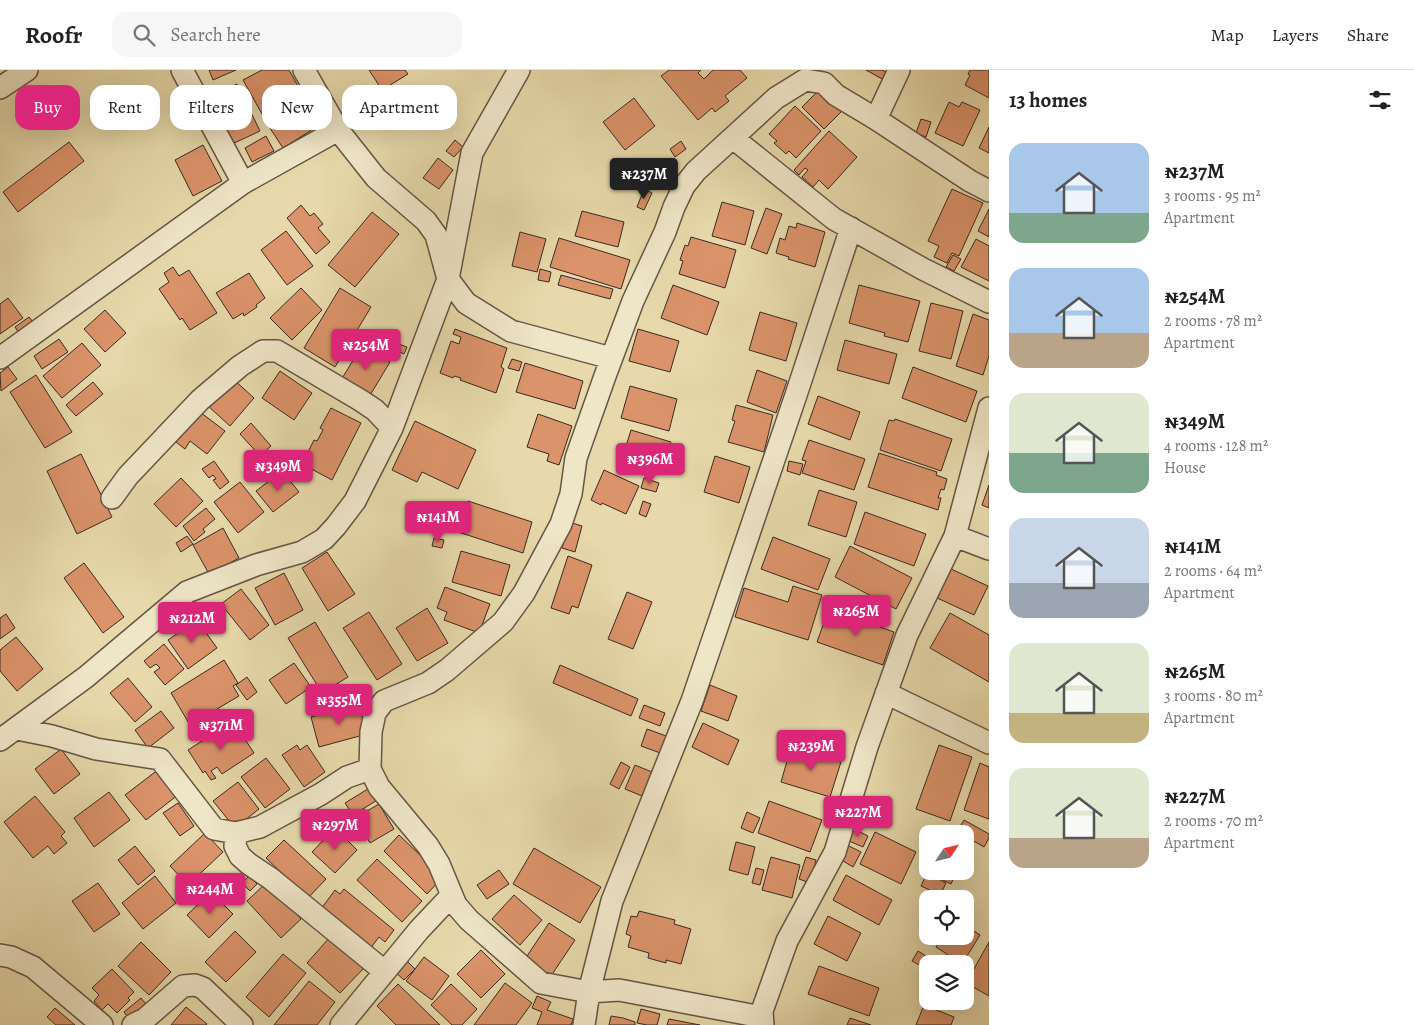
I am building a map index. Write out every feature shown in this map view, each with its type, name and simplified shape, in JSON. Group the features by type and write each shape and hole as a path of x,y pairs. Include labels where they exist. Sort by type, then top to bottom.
{"street":[{"path":"0,88 27,70"},
{"path":"182,70 243,183"},
{"path":"304,70 338,130 376,178 426,221 436,235 448,279 466,303 511,331 611,358"},
{"path":"8,735 86,677 187,592 256,565 302,552 324,539 355,502 392,428 448,279 472,154 518,70"},
{"path":"876,119 899,70"},
{"path":"989,192 970,182 876,119 836,95 824,83 805,80 776,98 696,172 684,186 633,302 611,358 576,458 571,494 561,524 524,594 503,622 447,670 428,683 384,701 376,713 371,732 370,769 379,787 428,846 439,864 451,896 469,920 541,983 589,992 619,990 763,1021 762,1011 787,941 835,852 867,746 907,635 955,536 989,408"},
{"path":"0,358 243,183 338,130"},
{"path":"733,138 834,219 923,269 989,302"},
{"path":"584,1025 589,992 612,901 692,701 851,228"},
{"path":"112,498 128,476 200,400 240,366 263,352 277,352 360,400 374,410 392,428"},
{"path":"955,536 989,549"},
{"path":"886,693 989,743"},
{"path":"8,735 52,736 96,749 160,759 214,829 236,833 260,827 321,794 347,777 370,769"},
{"path":"236,833 235,846 240,856 270,878 384,971"},
{"path":"341,1025 384,971 451,896"},
{"path":"0,956 11,957 33,967 102,1025"},
{"path":"133,1025 145,1019 184,986 195,985 203,988 242,1025"}],"building":[{"path":"209,70 236,70 213,80"},
{"path":"262,70 289,70 297,85 262,85 262,114 252,96 252,85 246,85 243,80"},
{"path":"369,70 405,70 408,74 390,85 379,85"},
{"path":"669,70 701,70 698,73 704,79 713,70 740,70 747,78 725,96 729,101 715,112 712,108 698,120 661,76"},
{"path":"866,70 883,70 887,74 884,80"},
{"path":"970,70 989,70 989,98 965,85 970,75 968,74"},
{"path":"820,89 842,111 824,129 802,107"},
{"path":"634,98 655,126 625,150 603,122"},
{"path":"949,102 959,107 962,102 980,110 963,146 935,133"},
{"path":"795,106 821,131 796,158 789,151 786,154 774,143 777,141 769,134"},
{"path":"252,115 260,131 230,145 222,130 252,130"},
{"path":"921,119 931,122 926,137 916,133"},
{"path":"989,127 989,153 979,148"},
{"path":"271,130 312,130 283,148"},
{"path":"829,131 857,157 828,189 819,180 813,187 802,177 808,170 805,168 799,175 794,170"},
{"path":"266,136 274,151 252,162 245,148"},
{"path":"455,140 463,147 454,157 446,151"},
{"path":"681,141 686,149 675,157 670,149"},
{"path":"69,142 84,161 18,212 3,192"},
{"path":"203,145 222,181 193,196 175,160"},
{"path":"438,158 453,170 439,189 423,178"},
{"path":"644,189 652,193 644,210 637,207"},
{"path":"952,189 983,203 959,256 952,253 947,263 934,257 939,246 928,241"},
{"path":"722,202 754,211 745,245 712,236"},
{"path":"301,205 310,216 314,213 323,224 318,228 330,242 316,254 287,218"},
{"path":"766,208 782,214 767,254 751,248"},
{"path":"989,209 989,237 978,231"},
{"path":"582,211 624,222 618,247 575,236"},
{"path":"372,212 399,234 355,287 328,265"},
{"path":"797,223 825,232 815,267 788,259 789,257 776,253 780,238 785,240 789,226 796,228"},
{"path":"286,231 313,266 287,285 261,250"},
{"path":"520,232 546,239 537,272 512,266"},
{"path":"691,237 736,250 725,288 679,274 683,261 680,260 685,245 688,246"},
{"path":"559,238 630,260 621,289 550,267"},
{"path":"976,239 989,246 989,281 961,267"},
{"path":"953,255 961,259 954,271 946,267"},
{"path":"173,267 179,276 189,270 217,313 190,330 182,318 180,320 159,289 169,282 164,273"},
{"path":"540,269 551,272 549,282 538,280"},
{"path":"249,273 265,298 256,305 257,307 244,316 243,313 233,319 216,293"},
{"path":"561,275 613,289 610,299 558,285"},
{"path":"673,285 719,302 707,335 661,318"},
{"path":"859,285 920,301 908,342 884,336 885,333 849,323"},
{"path":"301,288 322,310 292,340 270,318"},
{"path":"340,288 371,307 335,367 304,348"},
{"path":"8,298 23,318 0,334 0,304"},
{"path":"931,303 963,311 951,359 919,351"},
{"path":"105,310 126,333 105,352 84,329"},
{"path":"760,312 797,323 786,361 749,350"},
{"path":"973,314 989,320 989,356 983,375 956,366"},
{"path":"29,317 36,326 21,336 15,327"},
{"path":"455,329 507,348 501,367 504,369 496,393 460,380 461,378 454,376 453,378 440,373 451,341 459,344 461,337 453,334"},
{"path":"638,329 679,341 670,372 629,361"},
{"path":"59,339 68,352 42,369 34,356"},
{"path":"845,340 897,354 889,384 837,370"},
{"path":"82,343 101,365 62,398 43,376"},
{"path":"396,343 407,347 404,354 394,349"},
{"path":"363,344 390,362 369,397 341,380"},
{"path":"512,359 522,362 519,371 508,368"},
{"path":"525,363 583,381 575,409 516,392"},
{"path":"8,367 17,379 1,391 0,373"},
{"path":"913,367 977,391 966,422 902,398"},
{"path":"757,370 787,381 776,413 747,402"},
{"path":"280,371 312,393 294,420 262,398"},
{"path":"36,375 72,432 45,448 10,392"},
{"path":"232,378 254,398 230,426 208,406"},
{"path":"93,382 103,394 76,416 66,405"},
{"path":"630,386 677,399 669,431 621,418"},
{"path":"818,396 860,412 850,440 808,424"},
{"path":"736,405 773,415 764,452 728,442 735,421 732,420"},
{"path":"331,408 361,423 332,480 302,464 314,440 317,441 323,430 320,428"},
{"path":"200,412 225,431 207,454 190,441 185,449 176,442"},
{"path":"538,414 572,426 559,465 547,461 549,454 527,447"},
{"path":"895,419 952,439 941,471 880,450 889,420 894,421"},
{"path":"415,421 476,450 458,489 422,472 417,482 392,470"},
{"path":"251,423 271,446 260,456 240,434"},
{"path":"631,430 671,442 662,471 622,459"},
{"path":"809,440 865,459 854,490 802,473 806,461 802,460"},
{"path":"879,453 937,472 936,475 947,479 944,490 941,489 938,498 941,498 938,510 868,487"},
{"path":"81,454 112,517 77,534 47,471"},
{"path":"715,456 750,467 739,503 704,492"},
{"path":"214,461 229,482 220,489 213,480 216,479 213,475 209,478 202,469"},
{"path":"789,461 803,464 800,475 787,471"},
{"path":"604,470 639,486 626,514 591,500"},
{"path":"282,471 299,492 273,512 256,491"},
{"path":"181,478 203,501 176,527 154,504"},
{"path":"644,478 659,483 656,492 641,488"},
{"path":"240,482 264,512 238,533 214,502"},
{"path":"989,485 989,508 982,505"},
{"path":"819,490 857,502 846,537 808,525"},
{"path":"468,501 532,522 523,553 458,532"},
{"path":"643,501 651,504 646,517 639,514"},
{"path":"206,508 215,519 203,529 205,532 194,541 183,526"},
{"path":"865,512 926,534 914,566 854,544"},
{"path":"569,522 582,526 575,552 562,548"},
{"path":"223,528 239,558 209,574 193,545"},
{"path":"187,536 193,544 181,552 176,543"},
{"path":"773,537 830,559 818,590 761,569"},
{"path":"434,538 444,540 442,548 432,546"},
{"path":"850,546 912,578 896,609 835,577"},
{"path":"461,551 510,565 501,596 452,582"},
{"path":"327,552 355,594 328,611 302,568"},
{"path":"568,556 592,565 578,608 572,606 569,614 551,608"},
{"path":"84,563 124,617 103,633 64,578"},
{"path":"949,568 988,586 974,615 935,597"},
{"path":"284,573 303,610 275,625 255,588"},
{"path":"793,586 822,595 808,640 735,617 744,588 788,602"},
{"path":"445,587 490,604 479,633 444,620 447,612 437,608"},
{"path":"241,589 269,625 250,640 221,604"},
{"path":"627,592 652,602 633,649 608,639"},
{"path":"427,608 448,643 417,661 396,628"},
{"path":"829,608 894,632 883,665 817,642"},
{"path":"369,612 402,664 377,680 343,628"},
{"path":"950,613 989,635 989,682 930,648"},
{"path":"6,614 15,628 0,639 0,618"},
{"path":"197,620 217,648 188,669 168,640"},
{"path":"315,622 348,677 322,693 288,638"},
{"path":"16,637 43,669 17,691 0,671 0,650"},
{"path":"164,644 184,669 165,685 154,672 160,668 156,664 150,668 144,661"},
{"path":"224,660 238,683 233,686 239,696 190,725 171,693"},
{"path":"294,663 311,687 286,704 269,680"},
{"path":"560,665 638,699 631,716 553,683"},
{"path":"247,677 257,692 247,700 236,685"},
{"path":"128,678 152,707 135,722 110,693"},
{"path":"710,685 737,696 728,721 701,711"},
{"path":"359,704 367,734 319,747 311,717"},
{"path":"644,705 665,713 660,726 639,718"},
{"path":"161,711 174,728 148,748 135,730"},
{"path":"233,721 254,753 222,774 217,767 211,771 216,778 211,780 205,771 203,773 188,750"},
{"path":"703,723 739,740 728,765 692,747"},
{"path":"647,729 669,737 663,754 641,746"},
{"path":"297,745 300,750 307,745 325,772 304,787 282,755"},
{"path":"939,745 972,757 950,821 916,809"},
{"path":"791,747 841,762 830,797 781,782"},
{"path":"61,749 80,774 54,794 35,769"},
{"path":"266,758 290,789 265,808 241,777"},
{"path":"621,762 630,767 619,789 610,784"},
{"path":"980,763 989,767 989,819 964,810"},
{"path":"635,765 652,772 642,796 625,789"},
{"path":"159,769 179,794 146,820 125,795"},
{"path":"238,782 259,809 235,828 213,801"},
{"path":"371,787 379,799 353,815 345,803"},
{"path":"109,792 130,820 94,847 74,818"},
{"path":"35,796 65,832 61,836 67,843 54,854 48,846 33,858 4,822"},
{"path":"769,801 822,820 810,852 758,833"},
{"path":"178,803 194,826 180,836 163,813"},
{"path":"379,804 394,829 370,843 355,818"},
{"path":"747,812 760,818 753,833 741,828"},
{"path":"964,820 973,825 961,825"},
{"path":"974,826 989,834 984,847 974,841"},
{"path":"335,828 357,850 335,873 312,852"},
{"path":"854,829 868,836 863,847 849,841"},
{"path":"875,832 916,852 901,884 860,864"},
{"path":"205,833 223,852 188,885 170,866"},
{"path":"399,835 443,877 427,894 384,851"},
{"path":"284,840 326,879 308,898 266,858"},
{"path":"736,842 755,847 748,875 729,870"},
{"path":"847,845 861,852 853,867 840,859"},
{"path":"135,846 155,871 138,885 118,860"},
{"path":"534,848 601,887 580,923 513,884"},
{"path":"771,857 800,865 792,898 762,890"},
{"path":"806,857 816,860 810,883 799,879"},
{"path":"377,859 422,901 402,922 357,880"},
{"path":"756,868 764,870 760,885 752,883"},
{"path":"499,870 509,884 487,899 477,885"},
{"path":"846,875 892,900 879,925 833,900"},
{"path":"155,876 176,903 143,929 122,903"},
{"path":"249,876 257,884 250,891 242,883"},
{"path":"924,880 940,880 946,883 942,890 929,890 921,886"},
{"path":"943,880 953,880 951,884"},
{"path":"267,882 301,919 281,938 247,901"},
{"path":"98,883 120,914 94,932 72,901"},
{"path":"344,889 394,930 385,942 379,937 370,949 321,909 335,890 340,894"},
{"path":"211,892 233,914 209,938 187,915"},
{"path":"514,895 542,920 520,945 492,919"},
{"path":"639,911 675,920 674,924 691,929 681,964 666,960 666,963 648,958 649,953 628,947 631,936 626,934 631,916 637,917"},
{"path":"828,916 861,933 847,961 814,944"},
{"path":"549,923 575,940 551,976 525,959"},
{"path":"235,931 256,952 226,982 205,962"},
{"path":"974,931 980,935 974,945"},
{"path":"330,937 364,968 340,993 307,963"},
{"path":"141,942 171,972 149,995 118,966"},
{"path":"989,942 989,996 974,988 974,969"},
{"path":"937,945 974,945 968,955 948,955 936,947"},
{"path":"481,950 505,974 481,998 457,974"},
{"path":"918,951 924,955 919,955 919,965 912,961"},
{"path":"283,954 306,973 269,1017 246,997"},
{"path":"424,957 449,976 432,1000 406,981"},
{"path":"406,960 415,969 404,980 395,972"},
{"path":"819,966 879,988 869,1016 808,994"},
{"path":"112,969 134,992 128,998 130,1000 117,1013 108,1004 102,1010 94,1001 99,995 92,988"},
{"path":"309,981 335,1002 317,1025 274,1025"},
{"path":"505,983 532,1003 516,1025 474,1025"},
{"path":"398,984 440,1025 396,1025 377,1006"},
{"path":"451,984 477,1009 462,1025 452,1025 431,1005"},
{"path":"537,996 551,1002 547,1010 573,1019 571,1025 537,1025 542,1012 532,1008"},
{"path":"141,998 150,1009 133,1024 124,1012"},
{"path":"186,1007 207,1024 171,1025"},
{"path":"55,1008 75,1025 56,1025 47,1017"},
{"path":"641,1009 660,1014 657,1025 637,1023"},
{"path":"922,1010 936,1010 954,1017 951,1025 916,1025"},
{"path":"611,1016 635,1022 635,1025 609,1025"},
{"path":"850,1018 871,1025 847,1025"},
{"path":"669,1019 700,1025 667,1025"}]}
